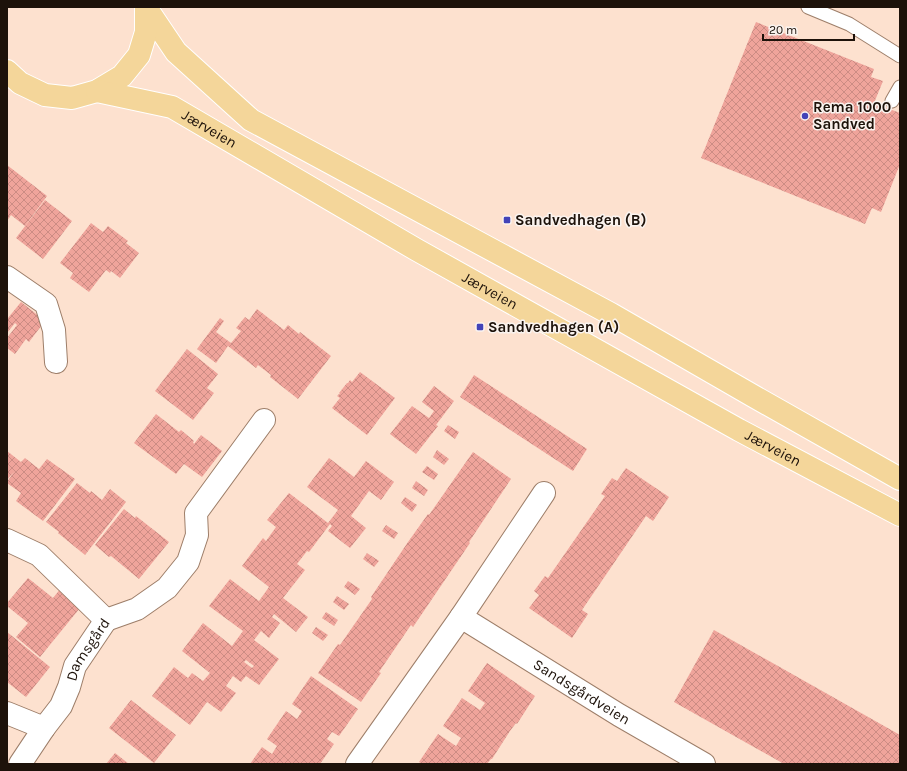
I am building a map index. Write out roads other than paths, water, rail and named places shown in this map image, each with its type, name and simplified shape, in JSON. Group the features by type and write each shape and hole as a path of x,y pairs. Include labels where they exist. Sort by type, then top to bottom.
{"main road":[{"path":"7,70 20,83 45,95 72,98 97,91 122,76 139,55 146,32 147,8"},
{"name":"Jærveien","path":"147,8 176,52 251,120 611,314 900,478"},
{"name":"Jærveien","path":"97,91 172,107 424,254 739,430 900,515"}],"street":[{"path":"7,277 46,304 54,330 56,362"},
{"path":"106,620 137,609 167,588 188,562 198,535 196,513 264,420"},
{"path":"357,764 461,617 544,492"},
{"name":"Damsgård","path":"7,540 39,555 106,620 75,666 69,687 61,706 20,764"},
{"name":"Sandsgårdveien","path":"461,617 619,715 704,764"},
{"path":"7,713 44,728"}],"lane":[{"path":"808,7 849,24 900,56"},
{"path":"892,102 900,87"}],"place":[{"name":"Rema 1000 Sandved","path":"805,116"},
{"name":"Sandvedhagen (B)","path":"507,220"},
{"name":"Sandvedhagen (A)","path":"480,327"}]}
